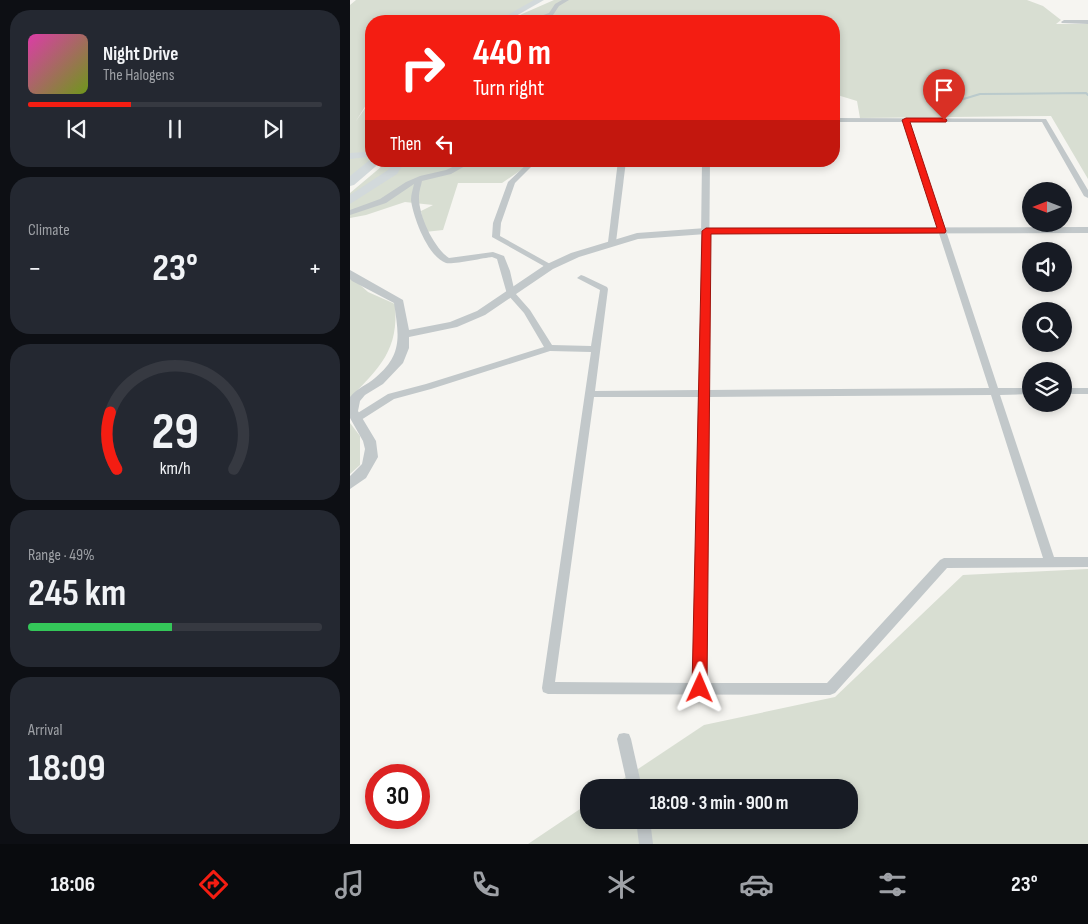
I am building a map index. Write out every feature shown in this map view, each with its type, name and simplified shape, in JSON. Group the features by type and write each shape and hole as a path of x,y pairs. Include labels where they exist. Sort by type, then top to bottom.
{"main road":[{"path":"512,15 540,0"},
{"path":"350,156 364,155"},
{"path":"350,182 369,167"},
{"path":"350,200 393,172 396,167"}],"street":[{"path":"548,15 551,14 557,5 566,0"},
{"path":"1064,22 1088,22"},
{"path":"840,120 1044,120 1088,196"},
{"path":"906,120 1050,562"},
{"path":"350,214 383,201 419,180 458,167"},
{"path":"528,167 512,182 497,223 496,237 549,268"},
{"path":"612,242 621,167"},
{"path":"700,688 706,167"},
{"path":"419,180 414,198 426,236 436,252 448,261 493,254 501,258 511,294 527,312 549,348"},
{"path":"404,335 452,325 481,313 549,268 575,255 612,242 637,236 669,232 706,231 1088,230"},
{"path":"350,273 368,287 392,296 399,302 404,335 403,348 393,367 354,400 352,411 374,451 368,467 350,484"},
{"path":"580,278 604,289 548,688 830,689 944,563 1088,562"},
{"path":"357,418 391,396 428,387 549,348 596,348"},
{"path":"590,394 1022,391"},
{"path":"1072,391 1088,391"},
{"path":"624,739 633,779"},
{"path":"644,829 646,844"}],"shaded area":[{"path":"356,0 536,0 510,15 365,15 365,107 356,121 365,108 365,166 350,180 350,5"},
{"path":"554,0 1027,0 1043,6 1061,20 1056,24 1088,24 1088,179 1051,116 860,118 857,101 840,96 840,15 520,15"},
{"path":"381,167 525,167 502,183 458,183 443,230 425,232 421,211 433,205 405,202 366,215 350,218 350,193"},
{"path":"350,276 368,292 395,304 395,320 394,334 385,357 370,377 350,398"},
{"path":"350,423 360,436 360,465 350,474"},
{"path":"1088,569 1088,844 528,844 580,809 580,829 858,829 858,779 623,779 704,725 835,697 963,575"}],"waterway":[{"path":"947,104 980,94 1086,93 1088,95"}],"route":[{"path":"700,688 706,231 942,231 906,120 944,120"}]}
